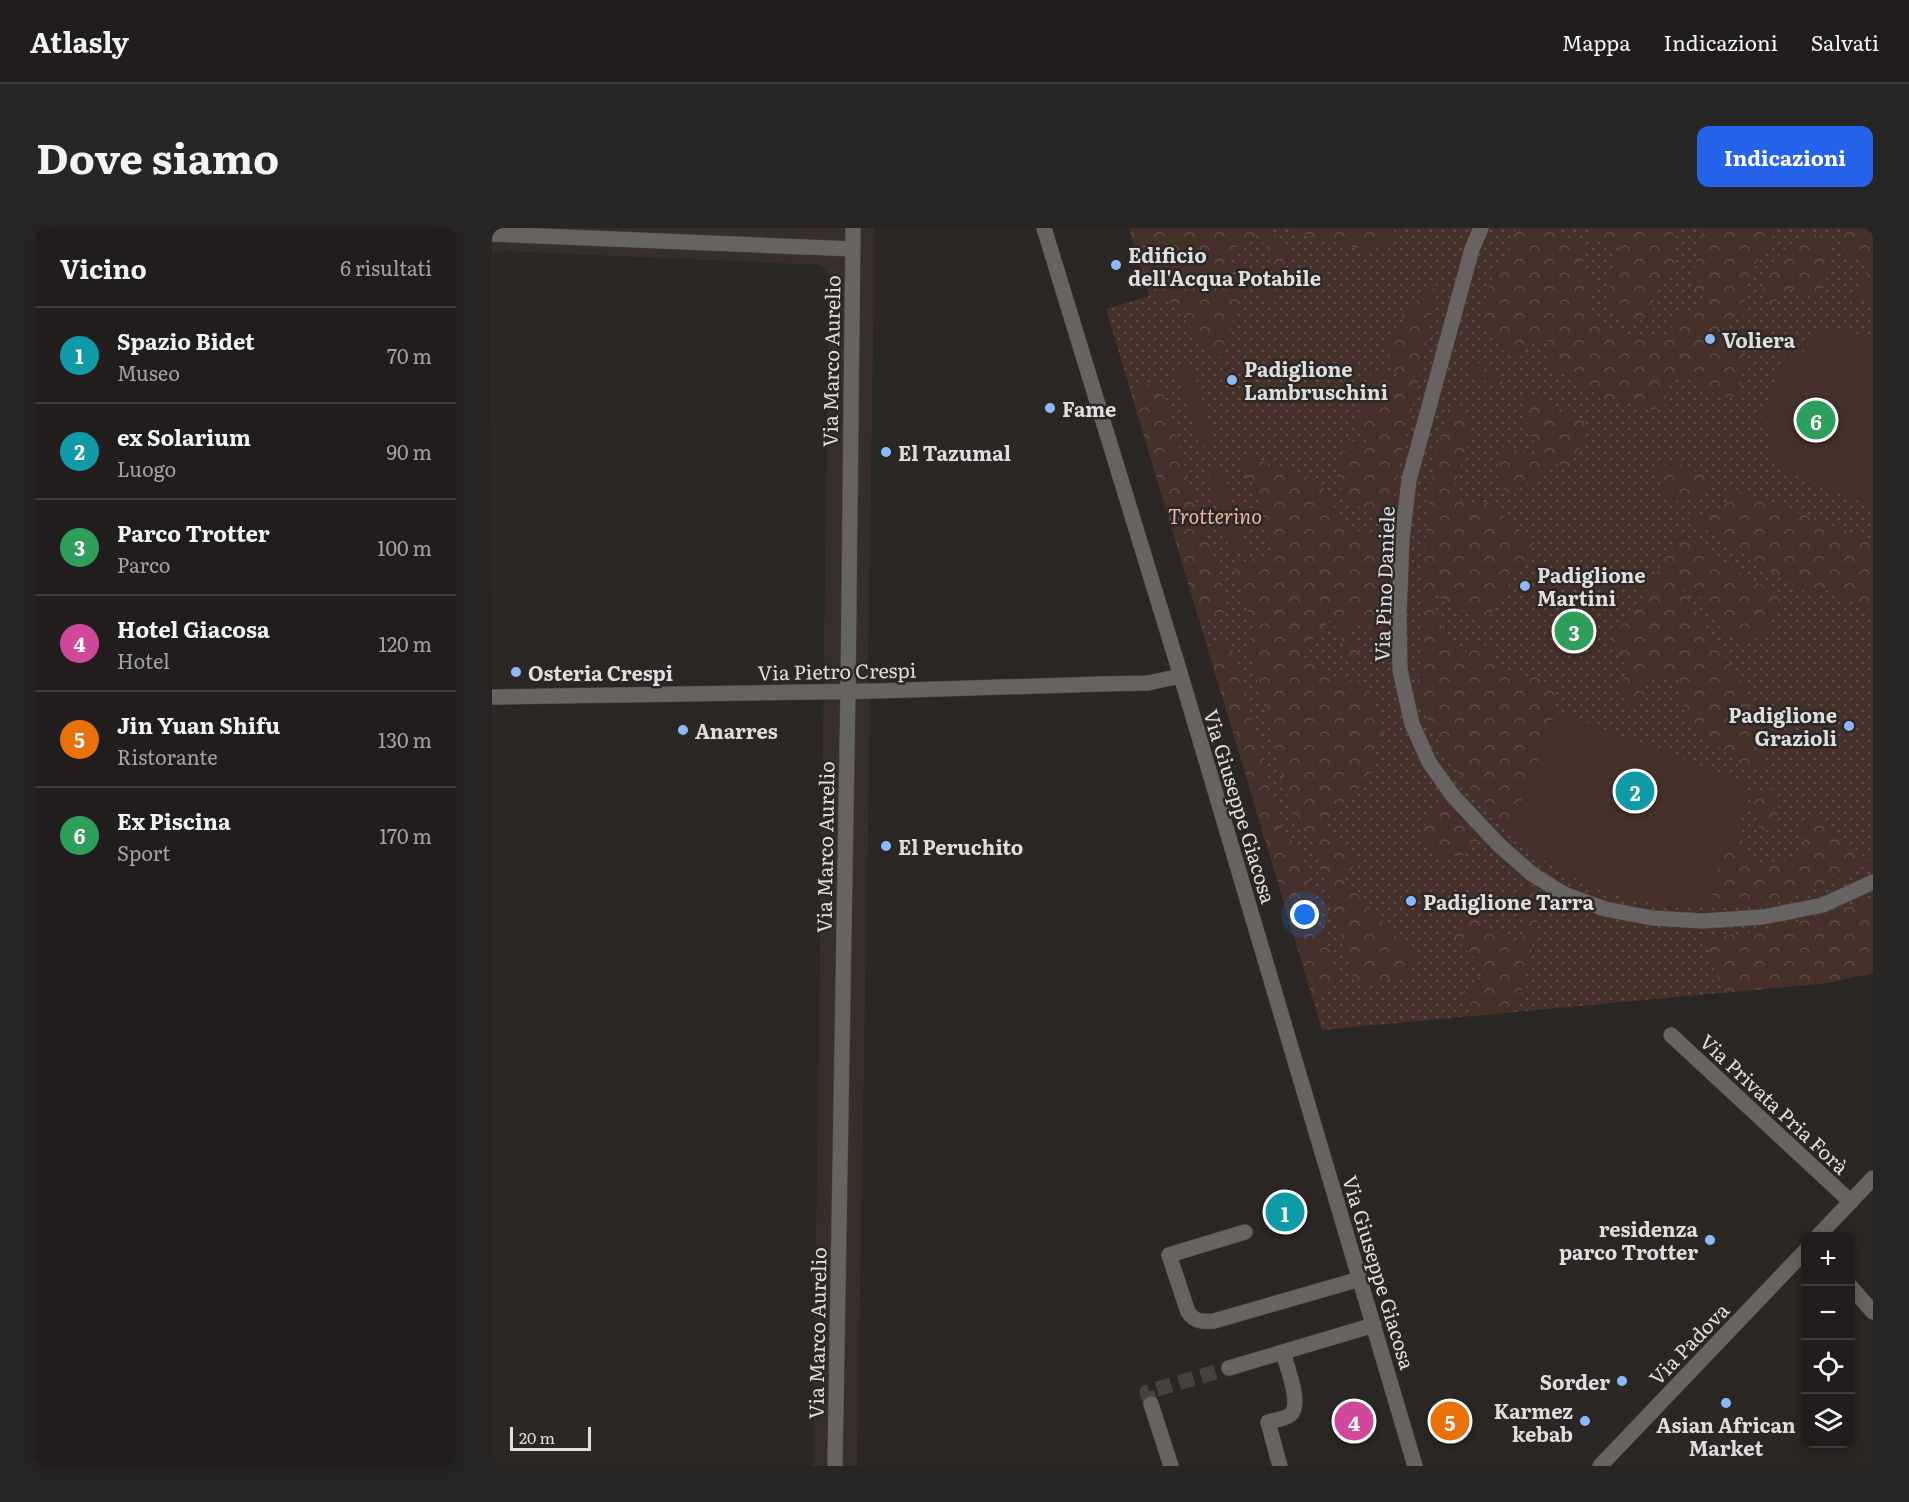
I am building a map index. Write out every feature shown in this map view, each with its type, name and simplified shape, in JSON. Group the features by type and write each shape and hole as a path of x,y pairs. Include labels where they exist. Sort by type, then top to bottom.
{"street":[{"name":"Via Marco Aurelio","path":"835,1466 853,228"},
{"name":"Via Giuseppe Giacosa","path":"1044,228 1181,676 1415,1466"},
{"name":"Via Pino Daniele","path":"1481,228 1472,249 1409,480 1402,539 1399,616 1400,670 1412,724 1429,762 1453,796 1498,845 1532,874 1564,894 1605,909 1652,918 1703,921 1763,916 1823,905 1873,882"},
{"path":"492,234 853,249"},
{"name":"Via Pietro Crespi","path":"492,697 1148,683 1181,676"},
{"name":"Via Privata Pria Forà","path":"1671,1035 1851,1202"},
{"path":"1822,1232 1873,1178"},
{"path":"1245,1232 1169,1254 1188,1312 1193,1319 1214,1322 1360,1279"},
{"name":"Via Padova","path":"1600,1466 1801,1255"},
{"path":"1855,1291 1873,1312"},
{"path":"1229,1368 1374,1325"},
{"path":"1280,1466 1268,1422 1290,1416 1295,1409 1296,1400 1283,1352"},
{"path":"1151,1404 1171,1466"}],"shaded area":[{"path":"492,228 875,228 868,667 870,716 857,1466 813,1466 829,274 820,265 501,251 493,254 492,689"}],"green space":[{"name":"Trotterino","path":"1129,228 1873,228 1873,973 1826,983 1322,1030 1106,309 1149,296"},
{"path":"1129,228 1270,228 1289,255 1274,305 1261,294 1272,254 1257,235 1235,247 1228,268 1247,257 1247,269 1235,280 1241,294 1222,358 1210,351 1170,302 1149,296"},
{"path":"1293,228 1396,228 1384,245 1376,249 1365,250 1299,233"},
{"path":"1516,228 1560,228 1560,233 1585,247 1582,264 1596,286 1586,313 1616,332 1642,337 1668,335 1676,316 1698,311 1704,295 1691,287 1703,228 1780,228 1763,252 1748,284 1745,300 1751,314 1725,318 1748,359 1741,378 1741,397 1720,397 1687,379 1668,381 1665,406 1651,410 1623,400 1611,407 1589,389 1547,365 1548,341 1525,342 1519,363 1503,351 1485,330 1482,313 1491,280 1503,261"},
{"path":"1587,228 1673,228 1675,268 1655,285 1652,318 1630,323 1607,311 1611,274 1620,248 1590,237"},
{"path":"1842,228 1863,228 1873,232 1873,258 1868,263 1848,256 1838,237"},
{"path":"1808,230 1829,242 1829,272 1819,301 1790,290 1769,306 1763,293 1766,274 1777,257"},
{"path":"1873,271 1873,300 1868,298 1851,305 1854,293 1866,273"},
{"path":"1439,284 1388,521 1363,510 1348,498 1339,484 1338,466 1349,438 1363,449 1367,437 1354,425 1372,372 1397,377 1386,352 1393,327 1410,335 1401,312"},
{"path":"1836,327 1873,339 1873,507 1781,470 1770,452 1772,431 1757,426 1789,346 1805,352 1816,335"},
{"path":"1475,360 1510,387 1470,377"},
{"path":"1192,366 1216,444 1200,448 1176,371"},
{"path":"1159,381 1229,611 1199,620 1130,389"},
{"path":"1526,392 1585,421 1584,437 1571,465 1548,464 1513,496 1497,484 1499,446 1543,456 1527,426"},
{"path":"1461,405 1472,431 1453,490 1463,503 1490,503 1535,544 1484,625 1436,595 1433,612 1462,658 1475,639 1497,653 1493,660 1526,681 1531,674 1554,688 1553,725 1522,801 1506,824 1466,784 1449,759 1415,697 1420,666 1420,605 1434,462 1449,406"},
{"path":"1247,457 1312,477 1325,490 1337,511 1353,529 1392,543 1388,589 1388,636 1380,642 1370,625 1346,621 1362,658 1345,657 1343,642 1331,619 1300,654 1331,677 1366,682 1385,731 1374,746 1373,770 1358,790 1321,824 1357,864 1342,878 1415,957 1409,962 1408,976 1356,986 1310,833 1296,829 1247,640 1256,636 1233,565 1273,553 1253,484 1239,469"},
{"path":"1671,460 1713,480 1704,494 1672,502 1662,493 1657,471"},
{"path":"1222,467 1246,551 1231,555 1207,471"},
{"path":"1732,488 1873,541 1873,611 1826,590 1816,598 1687,518 1719,509 1728,502"},
{"path":"1680,531 1705,550 1786,601 1772,613 1766,633 1742,646 1722,631 1703,598 1680,586 1744,686 1753,722 1764,748 1763,769 1741,769 1734,759 1686,721 1679,678 1641,677 1645,694 1631,708 1619,693 1627,668 1609,643 1646,592"},
{"path":"1230,639 1285,838 1299,843 1339,984 1313,998 1207,646"},
{"path":"1553,713 1566,715 1745,782 1749,793 1736,829 1713,878 1712,907 1648,902 1620,896 1593,886 1566,874 1542,859 1506,824 1522,801 1553,725"},
{"path":"1776,788 1779,810 1772,831 1760,830 1749,793"},
{"path":"1444,802 1480,838 1463,855 1441,858 1423,841 1425,821"},
{"path":"1813,816 1872,863 1806,893 1778,901 1758,905 1712,907 1713,878 1736,829 1755,863 1793,860 1807,850 1798,822"},
{"path":"1528,883 1544,894 1519,1002 1514,1012 1478,1015 1462,993 1486,971 1452,935 1472,917 1510,940 1523,940 1523,920 1513,894"},
{"path":"1873,899 1873,973 1826,983 1724,993 1719,984 1705,937 1751,933 1826,915"}],"tunnel":[{"path":"1151,1404 1147,1392 1229,1368"}],"place":[{"name":"Edificio dell'Acqua Potabile","path":"1116,265"},
{"name":"Voliera","path":"1710,339"},
{"name":"Padiglione Lambruschini","path":"1232,380"},
{"name":"Fame","path":"1050,408"},
{"name":"Ex Piscina","path":"1816,420"},
{"name":"El Tazumal","path":"886,452"},
{"name":"Padiglione Martini","path":"1525,586"},
{"name":"Parco Trotter","path":"1574,631"},
{"name":"Osteria Crespi","path":"516,672"},
{"name":"Padiglione Grazioli","path":"1849,726"},
{"name":"Anarres","path":"683,730"},
{"name":"ex Solarium","path":"1635,791"},
{"name":"El Peruchito","path":"886,846"},
{"name":"Padiglione Tarra","path":"1411,901"},
{"name":"Spazio Bidet","path":"1285,1212"},
{"name":"residenza parco Trotter","path":"1710,1240"},
{"name":"Sorder","path":"1622,1381"},
{"name":"Asian African Market","path":"1726,1403"},
{"name":"Hotel Giacosa","path":"1354,1421"},
{"name":"Jin Yuan Shifu","path":"1450,1421"},
{"name":"Karmez kebab","path":"1585,1421"}]}
